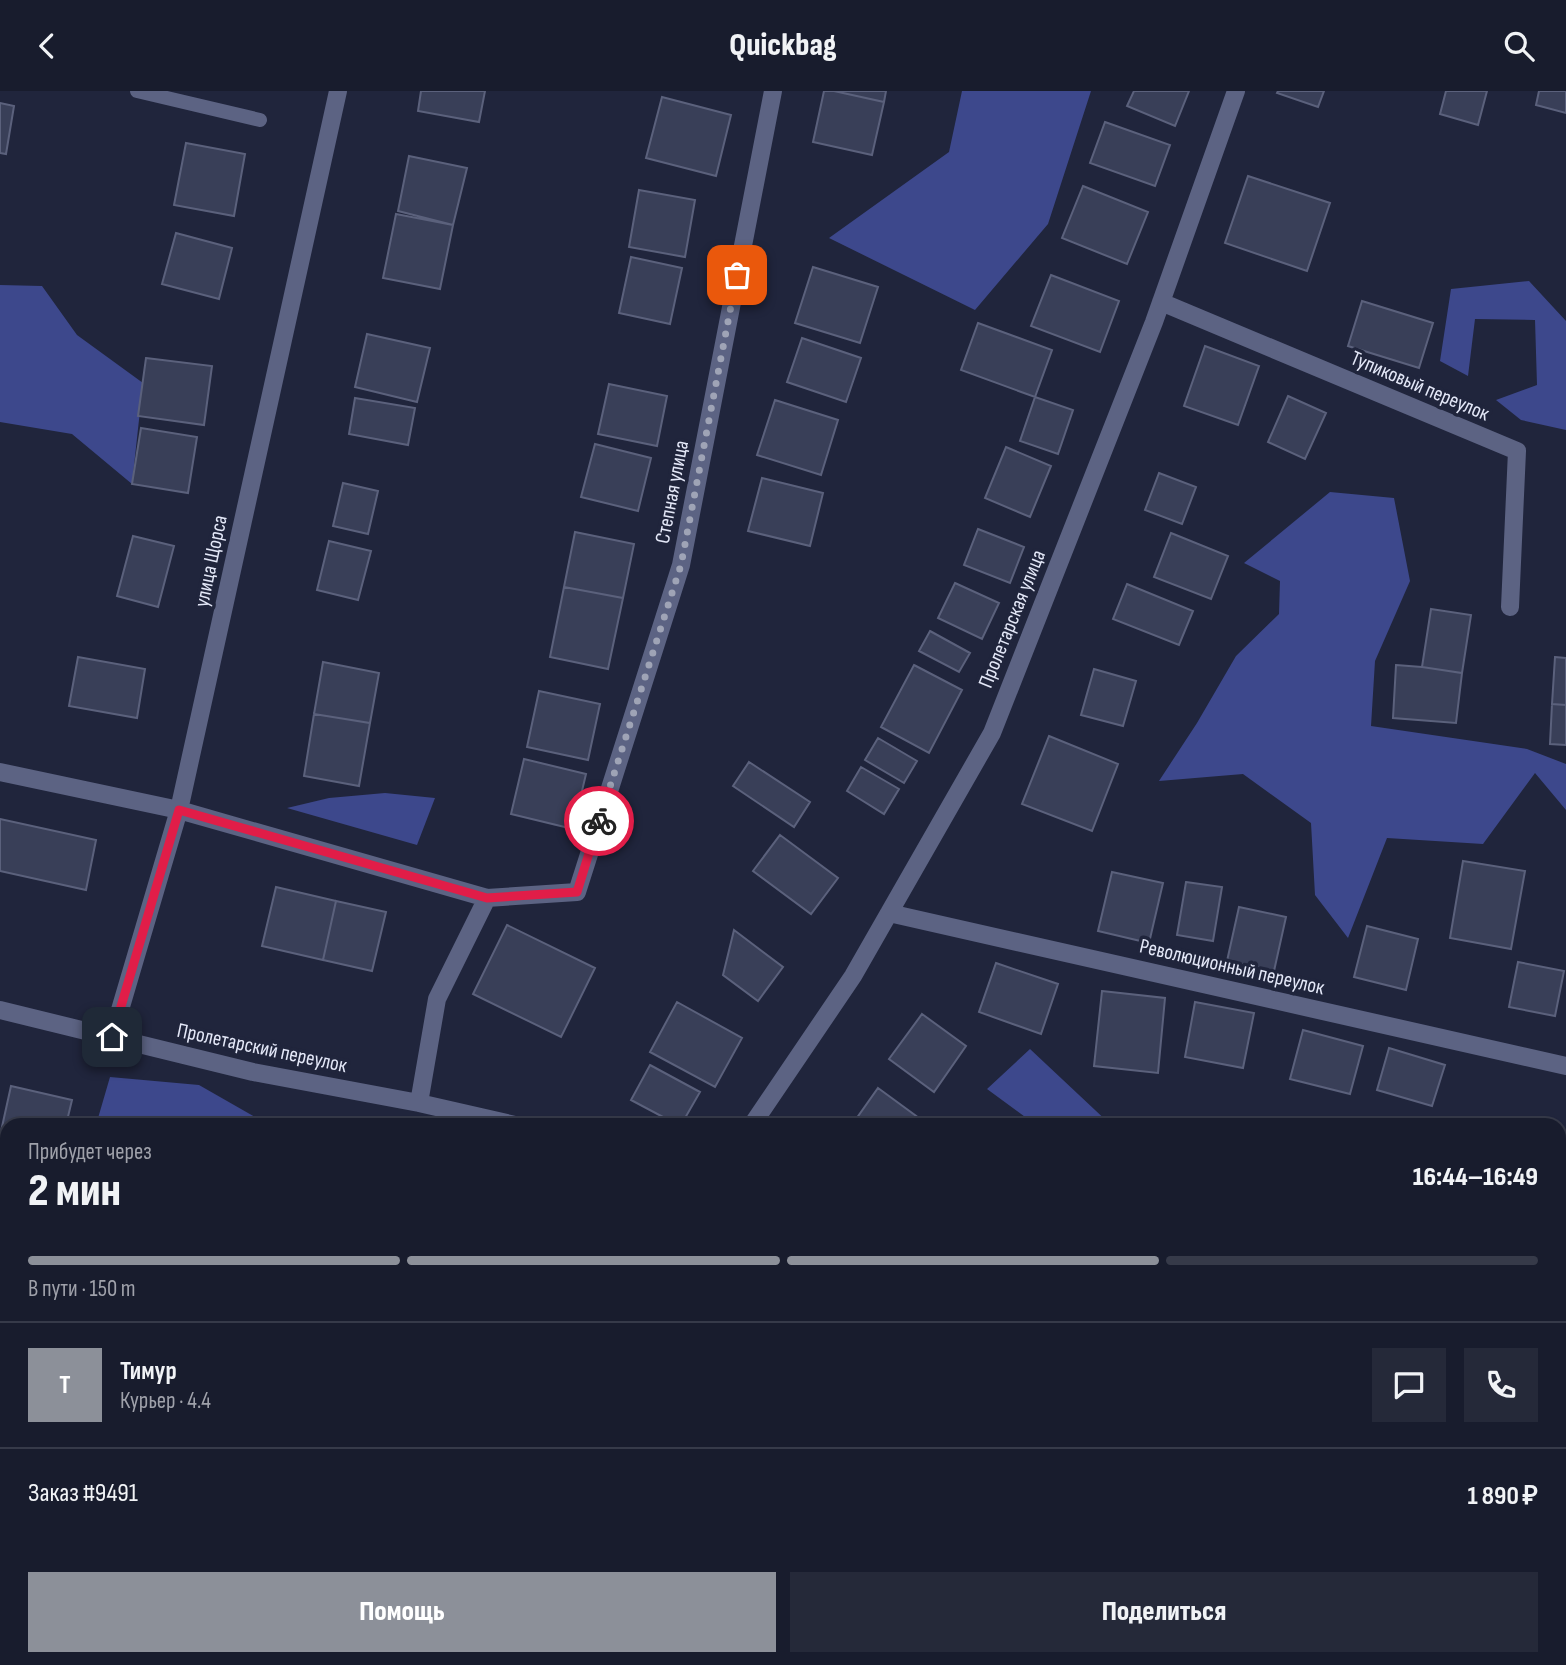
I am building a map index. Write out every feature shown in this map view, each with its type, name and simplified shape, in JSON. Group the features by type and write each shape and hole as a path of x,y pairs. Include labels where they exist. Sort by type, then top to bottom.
{"street":[{"name":"улица Щорса","path":"112,1037 179,810 338,91"},
{"name":"Степная улица","path":"487,898 577,892 681,565 773,91"},
{"name":"Пролетарская улица","path":"757,1118 853,976 992,733 1161,302 1236,91"},
{"name":"Тупиковый переулок","path":"1161,302 1517,451 1510,607"},
{"path":"0,772 179,810 487,898 437,999 419,1103"},
{"name":"Революционный переулок","path":"889,913 1566,1066"},
{"name":"Пролетарский переулок","path":"0,1010 253,1072 484,1118"}],"lane":[{"path":"137,91 260,120"}],"shaded area":[{"path":"962,91 1091,91 1048,224 975,310 829,238 949,152"},
{"path":"1529,281 1566,321 1566,430 1521,420 1496,400 1537,385 1535,320 1475,319 1468,376 1440,361 1451,289"},
{"path":"0,285 42,286 77,335 143,383 132,484 72,434 0,422"},
{"path":"1330,492 1394,498 1410,581 1375,661 1371,726 1527,749 1566,764 1566,810 1535,773 1483,844 1387,838 1348,938 1315,895 1311,823 1243,774 1159,781 1236,656 1279,614 1280,581 1244,563"},
{"path":"385,793 435,798 417,845 287,808 329,798"},
{"path":"1030,1049 1104,1118 1026,1118 987,1089"},
{"path":"110,1077 199,1085 255,1117 255,1118 98,1118"}],"building":[{"path":"421,91 485,91 479,122 418,111"},
{"path":"824,91 884,102 872,155 813,142"},
{"path":"834,91 886,91 884,102"},
{"path":"1134,91 1189,91 1175,126 1127,106"},
{"path":"1324,91 1318,107 1277,93"},
{"path":"1446,91 1487,91 1478,125 1440,114"},
{"path":"1539,91 1566,91 1566,113 1536,105"},
{"path":"662,97 731,115 716,176 646,158"},
{"path":"0,103 14,106 6,154 0,153"},
{"path":"1105,122 1170,145 1155,186 1090,163"},
{"path":"186,143 245,154 234,216 174,205"},
{"path":"409,156 467,168 453,225 398,211"},
{"path":"1248,176 1330,203 1307,271 1225,243"},
{"path":"1083,186 1148,212 1127,264 1062,238"},
{"path":"639,190 695,200 685,257 629,247"},
{"path":"396,214 453,225 440,289 383,278"},
{"path":"176,233 232,248 219,299 162,284"},
{"path":"631,257 682,268 670,324 619,313"},
{"path":"813,267 878,287 860,343 795,323"},
{"path":"1051,275 1119,301 1100,352 1031,326"},
{"path":"1362,301 1433,323 1419,368 1348,346"},
{"path":"978,323 1052,350 1035,397 961,370"},
{"path":"367,334 430,348 417,402 355,387"},
{"path":"802,338 861,358 846,402 787,382"},
{"path":"1205,346 1259,366 1238,425 1184,406"},
{"path":"146,358 212,366 204,425 138,416"},
{"path":"609,384 667,396 657,446 598,434"},
{"path":"1288,396 1326,413 1305,459 1268,442"},
{"path":"1035,397 1073,410 1058,454 1020,441"},
{"path":"355,398 415,408 408,445 349,434"},
{"path":"775,400 838,420 821,475 757,455"},
{"path":"141,428 197,437 188,493 132,484"},
{"path":"595,444 651,458 638,511 581,497"},
{"path":"1006,447 1051,466 1030,517 985,498"},
{"path":"1159,473 1196,487 1182,524 1145,510"},
{"path":"762,478 823,493 810,546 748,531"},
{"path":"343,483 378,491 368,534 333,526"},
{"path":"978,529 1024,547 1010,583 964,565"},
{"path":"575,532 634,544 623,598 564,587"},
{"path":"1171,533 1228,556 1211,599 1154,577"},
{"path":"133,536 174,546 158,607 117,596"},
{"path":"329,541 371,551 358,600 317,590"},
{"path":"955,583 999,603 982,639 938,618"},
{"path":"1127,584 1193,611 1179,645 1113,619"},
{"path":"564,587 623,598 608,669 550,657"},
{"path":"1431,609 1471,615 1462,673 1422,667"},
{"path":"930,631 970,653 959,672 919,651"},
{"path":"78,657 145,669 137,718 69,706"},
{"path":"1555,657 1566,658 1566,705 1552,704"},
{"path":"323,662 379,673 370,723 314,714"},
{"path":"914,665 962,690 929,753 881,727"},
{"path":"1396,665 1462,673 1456,723 1393,718"},
{"path":"1094,669 1136,681 1123,726 1081,715"},
{"path":"539,691 600,704 588,760 527,747"},
{"path":"1552,704 1566,705 1566,745 1550,744"},
{"path":"314,714 370,723 359,786 304,776"},
{"path":"1049,736 1118,764 1092,831 1022,804"},
{"path":"878,738 917,761 904,783 865,760"},
{"path":"524,759 586,774 573,829 511,814"},
{"path":"749,762 810,802 794,827 733,786"},
{"path":"861,767 899,789 884,814 847,791"},
{"path":"0,819 96,840 86,890 0,871"},
{"path":"780,835 838,878 811,914 753,871"},
{"path":"1463,861 1525,871 1511,949 1450,938"},
{"path":"1112,872 1163,883 1149,943 1098,931"},
{"path":"1186,882 1222,887 1213,941 1177,935"},
{"path":"276,887 336,901 323,960 262,946"},
{"path":"336,901 386,912 372,971 323,960"},
{"path":"1239,907 1286,917 1274,971 1227,961"},
{"path":"507,925 595,968 561,1037 473,994"},
{"path":"1367,926 1418,939 1406,990 1354,977"},
{"path":"734,930 783,967 758,1001 723,975"},
{"path":"1518,962 1564,971 1555,1016 1509,1007"},
{"path":"996,963 1058,984 1041,1034 979,1012"},
{"path":"1102,991 1165,998 1158,1073 1094,1066"},
{"path":"677,1002 742,1038 715,1087 650,1052"},
{"path":"1195,1002 1254,1013 1243,1068 1185,1057"},
{"path":"922,1014 966,1046 934,1092 889,1059"},
{"path":"1303,1030 1363,1046 1350,1094 1290,1079"},
{"path":"1389,1048 1445,1065 1432,1106 1377,1090"},
{"path":"650,1065 700,1092 685,1118 665,1118 631,1100"},
{"path":"11,1086 72,1100 68,1118 4,1118"},
{"path":"878,1088 919,1118 857,1118"}],"way so far":[{"path":"599,821 681,565 737,275"}],"route":[{"path":"112,1037 179,810 487,898 577,892 599,821"}]}
